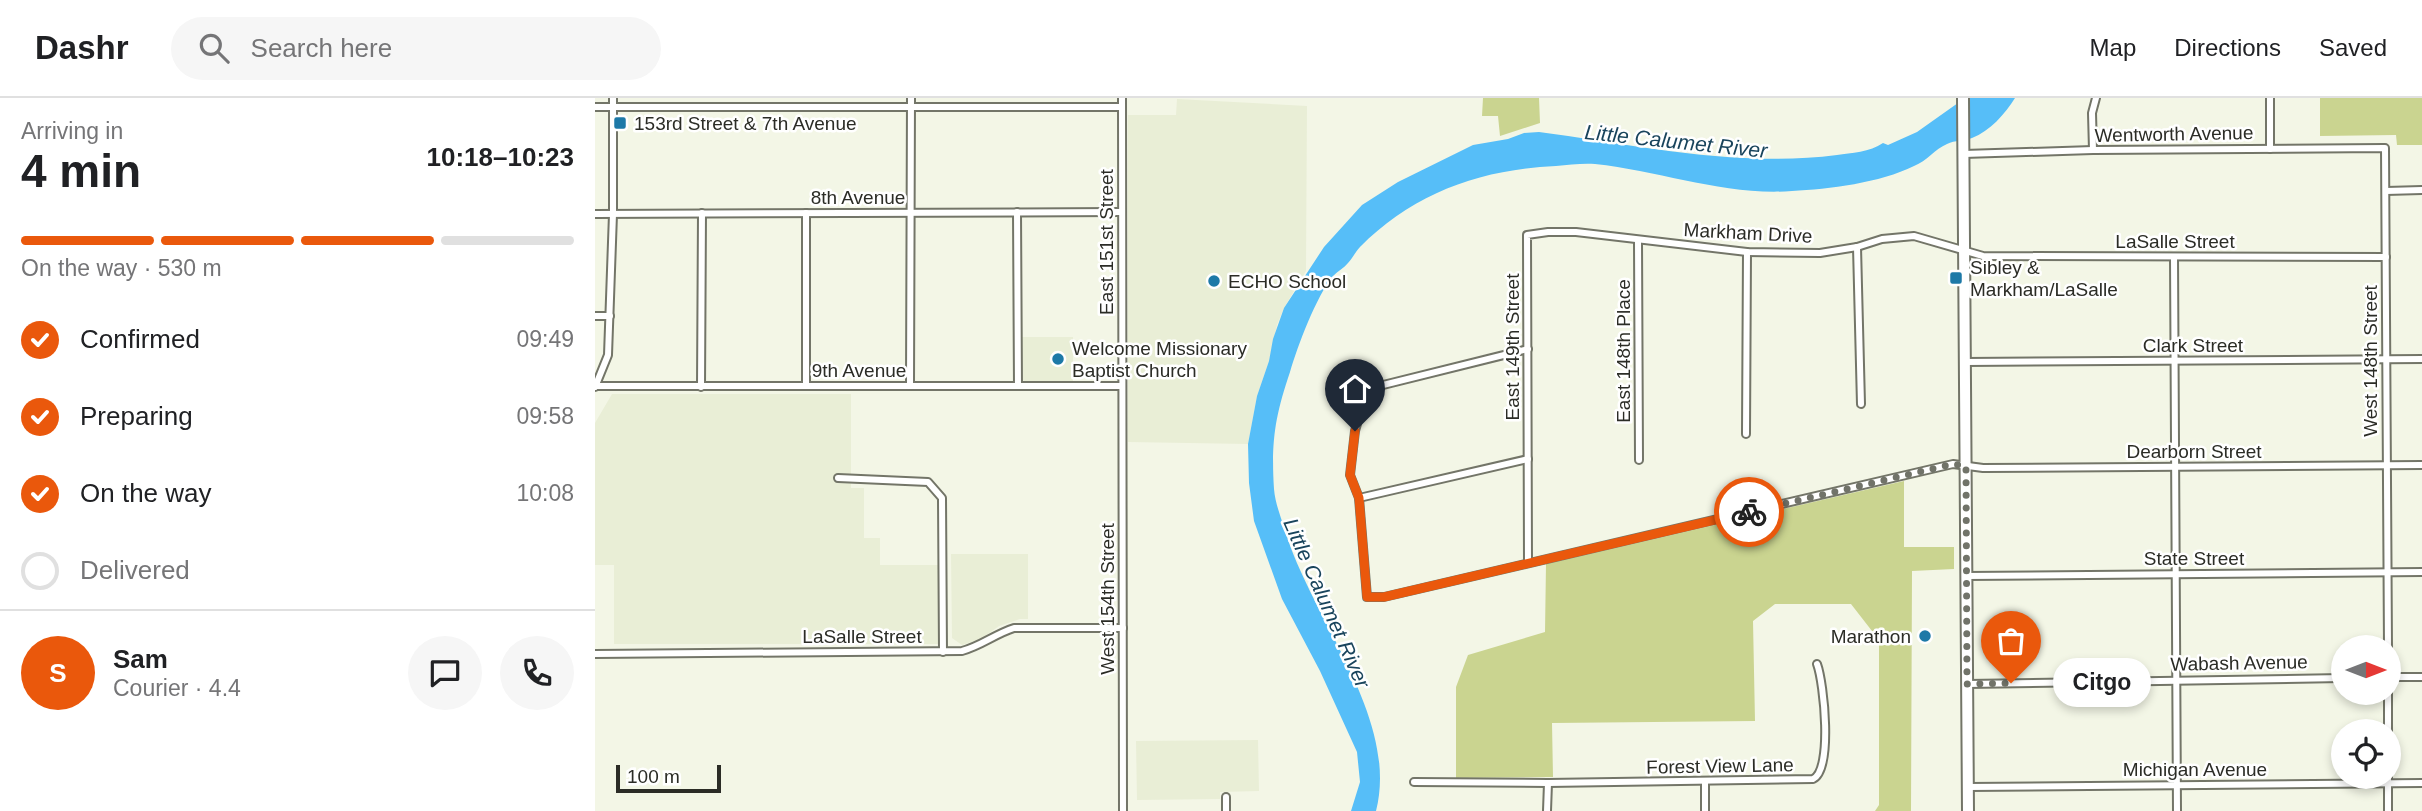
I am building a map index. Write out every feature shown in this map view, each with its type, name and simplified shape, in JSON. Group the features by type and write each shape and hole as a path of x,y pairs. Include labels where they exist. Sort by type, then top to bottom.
{"main road":[{"path":"1963,98 1968,811"}],"street":[{"path":"595,386 608,355 613,214 613,98"},
{"path":"910,386 911,98"},
{"name":"East 151st Street","path":"1122,98 1122,386"},
{"path":"2093,150 2092,113 2096,98"},
{"path":"2270,98 2270,149"},
{"path":"595,107 1122,107"},
{"name":"Wentworth Avenue","path":"1964,152 2385,148"},
{"name":"West 148th Street","path":"2385,148 2388,635"},
{"path":"2386,191 2422,190"},
{"path":"1017,212 1018,386"},
{"name":"8th Avenue","path":"595,214 1122,212"},
{"path":"701,387 702,213"},
{"path":"806,213 806,385"},
{"name":"Markham Drive","path":"1527,235 1576,232 1747,252 1819,253 1857,247 1882,239 1914,236 1965,250"},
{"name":"East 149th Street","path":"1527,235 1528,563"},
{"name":"East 148th Place","path":"1638,241 1639,460"},
{"path":"1857,247 1861,404"},
{"name":"LaSalle Street","path":"1965,250 1983,256 2386,257"},
{"path":"1746,434 1747,252"},
{"path":"2174,257 2177,811"},
{"path":"595,316 610,316"},
{"path":"1528,349 1367,390 1355,431 1350,475 1359,498 1528,459"},
{"name":"Clark Street","path":"1965,362 2422,359"},
{"name":"9th Avenue","path":"595,386 1122,386"},
{"name":"West 154th Street","path":"1122,386 1123,811"},
{"name":"Dearborn Street","path":"1359,498 1367,597 1384,597 1953,464 1983,468 2422,466"},
{"path":"838,478 928,481 942,498 943,652"},
{"name":"State Street","path":"1966,576 2422,572"},
{"name":"LaSalle Street","path":"595,654 943,652 976,648 999,633 1014,628 1123,628"},
{"name":"Forest View Lane","path":"1548,783 1806,781 1818,777 1823,764 1824,697 1817,664"},
{"path":"2401,677 2422,677"},
{"name":"Wabash Avenue","path":"1967,684 2331,678"},
{"name":"Michigan Avenue","path":"1968,787 2331,781"},
{"name":"Michigan Avenue","path":"2401,781 2422,783"},
{"path":"1414,782 1548,783 1547,811"},
{"path":"1705,782 1705,811"},
{"path":"2388,789 2389,811"},
{"path":"1226,797 1226,811"}],"shaded area":[{"name":"ECHO School","path":"1177,99 1307,106 1306,271 1277,325 1257,396 1248,444 1128,442 1128,115 1176,115"},
{"path":"1021,337 1073,337 1073,381 1025,382 1021,378"},
{"path":"612,394 851,394 851,488 864,488 864,538 880,538 880,565 938,565 938,644 614,644 614,565 595,565 595,423"},
{"path":"951,554 1028,554 1028,619 999,626 981,639 962,645 952,638"},
{"path":"1258,740 1259,791 1220,792 1220,799 1137,800 1136,741"}],"green space":[{"path":"1483,98 1539,98 1540,123 1500,136 1498,116 1482,116"},
{"path":"2320,98 2422,98 2422,145 2397,145 2396,135 2320,136"},
{"path":"1904,481 1904,547 1954,547 1954,569 1912,571 1911,811 1875,811 1879,805 1879,640 1851,604 1775,604 1753,621 1755,721 1552,723 1553,777 1456,778 1456,687 1468,655 1545,632 1546,564"}],"water":[{"path":"1965,98 2015,98 1997,121 1979,135 1947,144 1919,164 1901,172 1854,184 1767,192 1718,187 1620,167 1590,164 1528,168 1475,179 1450,187 1402,212 1360,247 1333,276 1308,322 1285,388 1275,429 1273,472 1277,504 1296,561 1364,703 1375,739 1380,775 1376,811 1351,811 1360,782 1357,752 1320,671 1282,599 1254,521 1249,483 1248,444 1257,396 1273,339 1284,308 1324,247 1362,205 1398,182 1473,145 1508,139 1524,133 1539,132 1725,157 1800,158 1860,152 1883,143 1888,145 1917,132"}],"way so far":[{"path":"1749,512 1953,464 1966,466 1967,684 2011,683"}],"place":[{"name":"153rd Street & 7th Avenue","path":"620,123"},
{"name":"Sibley & Markham/LaSalle","path":"1956,278"},
{"name":"ECHO School","path":"1214,281"},
{"name":"Welcome Missionary Baptist Church","path":"1058,359"},
{"name":"Marathon","path":"1925,636"},
{"name":"Citgo","path":"2011,683"}],"route":[{"path":"1355,431 1350,475 1359,498 1367,597 1384,597 1749,512"}],"water label":[{"name":"Little Calumet River","path":"1676,141"},
{"name":"Little Calumet River","path":"1327,603"}]}
